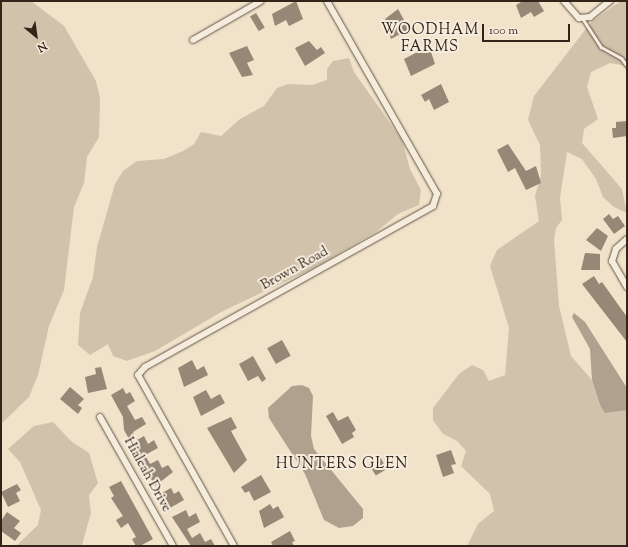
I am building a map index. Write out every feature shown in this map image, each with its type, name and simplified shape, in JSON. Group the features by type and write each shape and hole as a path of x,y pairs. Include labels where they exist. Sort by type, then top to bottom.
{"street":[{"path":"193,40 261,1"},
{"name":"Brown Road","path":"234,546 138,375 146,367 433,206 437,194 327,1"},
{"path":"564,1 574,15 582,18 590,17 610,1"},
{"path":"627,239 616,249 612,261 627,288"},
{"name":"Hialeah Drive","path":"100,417 173,546"}],"lane":[{"path":"582,18 601,47 621,58 627,66"}],"shaded area":[{"path":"1,1 31,1 64,26 96,81 100,98 99,137 87,157 84,183 74,207 64,290 49,326 38,375 29,397 1,424"},
{"path":"621,1 627,1 627,66 610,63 591,72 587,87 598,119 584,129 582,143 622,189 627,213 614,207 603,197 596,179 582,159 567,152 560,198 562,220 556,228 554,239 559,306 571,356 592,380 600,405 612,410 627,410 627,546 467,546 478,524 494,511 490,494 461,466 466,451 457,441 443,434 433,420 433,408 459,374 472,365 483,370 489,381 505,375 509,328 490,266 497,250 539,221 535,196 541,175 540,145 528,120 534,96 592,21"},
{"path":"349,58 354,72 402,140 410,169 421,190 419,205 398,214 376,232 312,269 223,311 155,351 127,361 113,356 108,344 90,355 78,345 80,313 93,277 97,247 115,184 123,171 137,161 164,159 183,151 194,144 201,132 221,136 240,119 264,106 277,88 288,84 312,85 327,80 327,69 333,61"},
{"path":"574,313 585,322 627,388 627,410 605,413 600,405 592,380 590,349 572,317"},
{"path":"302,385 309,388 313,396 311,436 314,449 363,509 363,518 353,526 339,528 324,520 305,474 269,418 268,408 292,386"},
{"path":"53,422 71,441 89,453 98,483 89,495 91,513 82,545 16,546 38,525 41,510 20,462 8,449 34,426"}],"building":[{"path":"296,1 303,19 289,26 286,20 275,26 272,14"},
{"path":"523,1 538,1 544,11 534,17 531,12 521,18 516,5"},
{"path":"398,9 409,29 391,39 385,19"},
{"path":"256,13 265,28 259,31 250,17"},
{"path":"309,41 317,50 321,47 325,53 305,66 295,48"},
{"path":"247,46 254,60 247,63 253,75 242,77 229,53"},
{"path":"429,46 435,64 411,76 404,59"},
{"path":"441,84 449,102 434,110 429,99 425,102 421,95"},
{"path":"627,121 627,136 613,138 612,128 616,128 616,122"},
{"path":"508,144 526,171 536,166 541,183 526,190 515,168 508,172 497,150"},
{"path":"609,214 613,219 618,216 625,226 614,234 603,219"},
{"path":"597,228 608,236 601,251 586,240"},
{"path":"585,253 600,254 600,270 581,270"},
{"path":"594,276 599,284 602,282 627,317 627,342 582,284"},
{"path":"282,340 291,356 276,364 267,348"},
{"path":"253,356 266,379 262,382 258,376 248,381 239,364"},
{"path":"192,360 197,370 204,366 208,375 184,387 178,368"},
{"path":"101,367 107,389 88,393 85,377 96,374 95,368"},
{"path":"70,387 84,399 78,405 82,408 78,414 60,399"},
{"path":"123,388 126,394 130,392 135,401 127,406 135,420 142,417 146,424 133,432 137,440 144,436 148,444 154,440 158,448 145,455 150,464 158,460 162,468 168,465 173,472 155,486 124,430 123,417 111,395"},
{"path":"206,390 211,399 220,394 225,403 201,416 193,397"},
{"path":"333,412 338,421 348,416 356,430 352,433 354,437 342,444 326,416"},
{"path":"231,417 237,428 231,431 247,460 234,473 207,428"},
{"path":"451,450 456,464 451,465 454,473 443,477 436,455"},
{"path":"380,457 387,469 376,476 369,464"},
{"path":"261,475 271,492 254,501 249,491 245,493 241,487"},
{"path":"121,481 153,539 140,546 136,546 132,539 136,537 128,523 121,528 116,520 123,516 111,498 114,496 109,487"},
{"path":"17,484 21,490 16,493 20,501 8,507 1,492"},
{"path":"171,488 174,494 179,491 184,500 168,509 160,494"},
{"path":"270,504 273,509 278,506 284,517 264,528 259,511"},
{"path":"186,510 189,517 196,513 200,522 187,529 192,538 200,533 205,542 211,539 215,546 191,546 172,517"},
{"path":"7,512 20,521 14,528 21,533 15,541 1,531 1,521"},
{"path":"290,531 295,541 292,542 294,546 273,546 271,542"}],"district":[{"name":"WOODHAM FARMS","path":"430,38"},
{"name":"HUNTERS GLEN","path":"342,465"}]}
